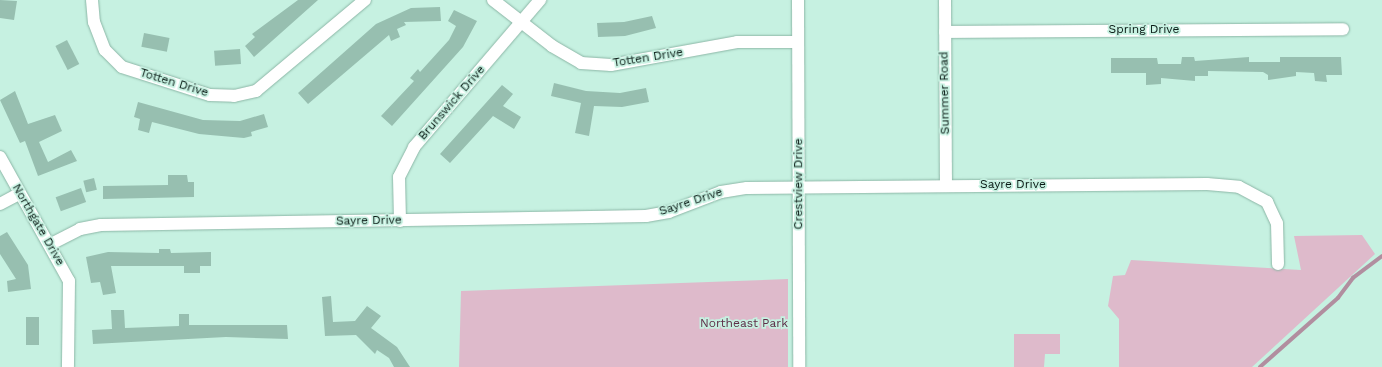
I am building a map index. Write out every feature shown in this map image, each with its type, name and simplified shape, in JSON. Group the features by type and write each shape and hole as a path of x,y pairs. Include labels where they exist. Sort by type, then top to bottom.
{"street":[{"name":"Totten Drive","path":"92,0 94,22 105,50 122,67 210,95 234,96 256,91 365,0"},
{"name":"Totten Drive","path":"493,0 523,21 552,46 580,63 611,65 737,42 798,42"},
{"name":"Brunswick Drive","path":"400,221 399,177 414,148 540,0"},
{"name":"Crestview Drive","path":"798,0 799,367"},
{"name":"Summer Road","path":"945,0 946,186"},
{"name":"Spring Drive","path":"945,32 1343,29"},
{"name":"Northgate Drive","path":"0,157 19,194 50,244 69,281 68,367"},
{"name":"Sayre Drive","path":"50,244 80,229 101,225 646,216 732,189 799,187 1207,184 1239,187 1264,200 1274,213 1278,264"},
{"path":"0,204 19,194"}],"green space":[{"path":"1362,235 1375,254 1252,367 1119,367 1119,319 1108,306 1113,276 1125,275 1131,260 1301,270 1294,236"},
{"name":"Northeast Park","path":"788,279 788,367 459,367 461,291"},
{"path":"1014,334 1060,334 1060,354 1045,354 1044,367 1014,367"}],"building":[{"path":"0,0 17,1 14,20 0,18"},
{"path":"298,0 318,0 254,57 245,46 255,37 252,34"},
{"path":"440,7 441,21 404,22 406,25 397,29 400,37 391,41 389,35 308,104 298,93 376,24 411,8"},
{"path":"454,10 477,21 463,47 392,126 381,116 414,81 410,78 418,69 420,72 449,40 456,26 448,21"},
{"path":"652,16 656,28 625,36 598,37 597,23 624,22"},
{"path":"144,33 170,38 167,52 141,47"},
{"path":"67,40 79,64 68,70 55,46"},
{"path":"240,49 241,64 215,66 214,51"},
{"path":"1182,57 1194,57 1195,61 1249,57 1249,62 1280,62 1280,57 1341,57 1342,75 1326,75 1327,82 1315,81 1314,73 1296,72 1296,76 1268,80 1268,75 1263,72 1208,71 1208,76 1195,76 1195,81 1161,78 1161,84 1146,85 1146,73 1111,73 1111,58 1157,58 1158,64 1181,64"},
{"path":"554,83 586,91 620,93 646,88 649,102 622,107 594,106 589,136 575,133 581,103 551,96"},
{"path":"502,85 513,94 503,106 521,117 514,129 493,116 450,163 440,154"},
{"path":"15,91 28,124 55,115 62,131 39,142 48,162 71,150 77,161 38,176 25,141 20,143 0,100"},
{"path":"138,102 203,120 240,121 264,114 268,127 251,132 252,136 244,138 199,134 152,122 149,133 138,130 140,119 134,117"},
{"path":"168,175 187,175 188,182 194,182 194,197 103,199 103,186 168,185"},
{"path":"94,178 97,190 86,192 83,181"},
{"path":"81,188 86,202 61,211 56,197"},
{"path":"7,232 28,265 31,289 8,292 7,281 16,279 0,254 0,236"},
{"path":"159,249 170,249 171,253 211,252 211,266 200,266 200,273 184,273 184,266 111,266 116,293 103,295 100,282 91,283 86,257 108,252 159,253"},
{"path":"331,296 333,322 355,321 367,306 381,316 371,328 397,347 410,367 394,367 389,358 377,350 375,354 356,335 325,336 322,297"},
{"path":"111,310 124,310 125,328 179,326 179,314 189,314 189,325 287,325 288,339 226,337 93,344 92,330 112,329"},
{"path":"26,317 39,317 39,345 26,345"}],"waterway":[{"path":"1260,367 1338,298 1353,278 1382,256"}]}
